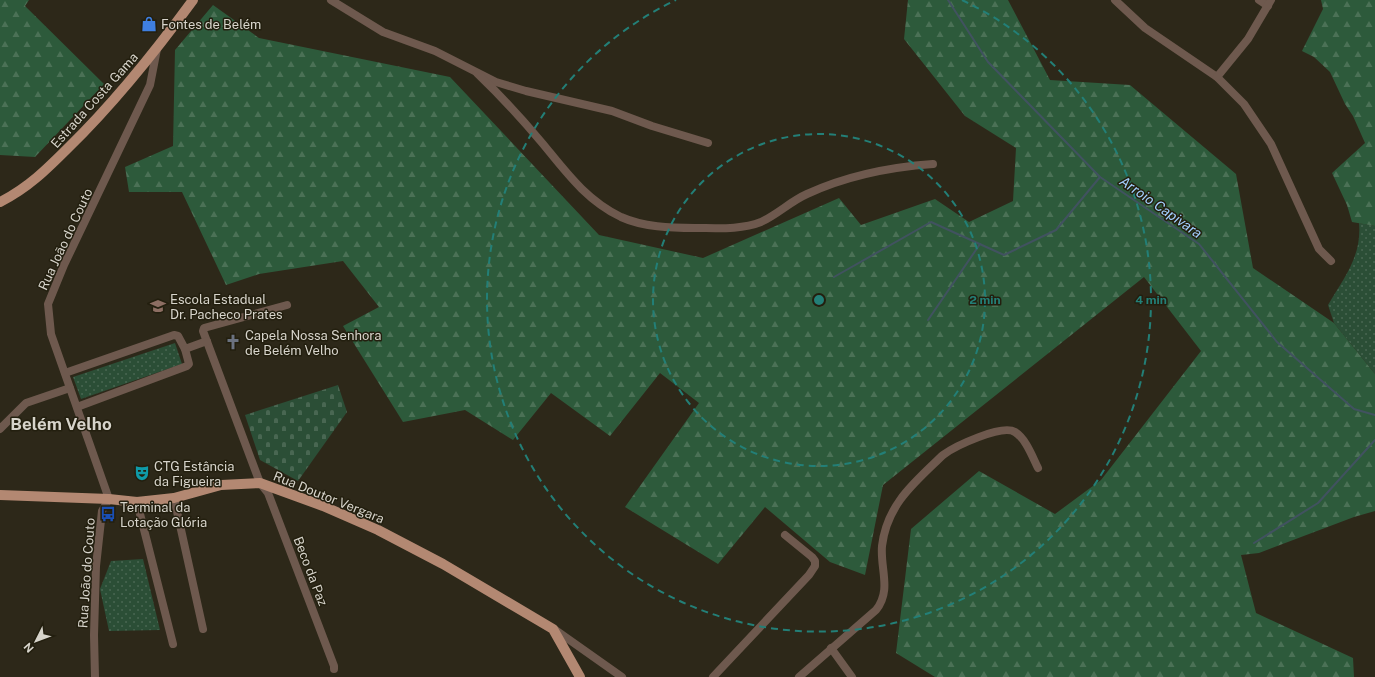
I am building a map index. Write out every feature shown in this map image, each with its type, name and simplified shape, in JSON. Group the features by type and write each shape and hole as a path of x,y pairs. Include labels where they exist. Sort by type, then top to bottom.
{"main road":[{"name":"Estrada Costa Gama","path":"0,202 36,180 84,133 157,49 193,0"},
{"name":"Rua Doutor Vergara","path":"0,495 109,499 137,502 174,498 221,485 260,483 323,506 378,530 443,564 553,629"},
{"path":"553,629 580,677"}],"street":[{"path":"331,0 383,32 435,51 496,82 526,91 607,109 652,126 708,143"},
{"path":"1115,0 1145,28 1217,77 1244,104 1266,134 1320,249 1331,261"},
{"path":"1217,77 1245,44 1270,3 1259,0"},
{"name":"Rua João do Couto","path":"95,677 96,566 102,511 109,499 51,334 48,304 64,265 150,85 157,49"},
{"path":"477,73 508,104 543,144 564,172 591,198 622,217 654,226 728,228 759,222 781,212 807,194 848,180 902,166 933,164"},
{"path":"185,349 207,342 203,331 204,328 286,305"},
{"path":"65,373 174,335 178,336 185,349 189,364 187,366 77,407"},
{"name":"Beco da Paz","path":"207,342 260,483 268,493 334,669"},
{"path":"0,429 26,403 70,388"},
{"path":"799,677 876,610 882,602 885,588 882,547 891,515 904,493 944,454 951,449 1006,429 1014,431 1022,438 1038,468"},
{"path":"174,498 203,629"},
{"path":"137,502 173,644"},
{"path":"713,677 809,575 815,566 815,561 812,557 785,535"},
{"path":"553,629 622,677"},
{"path":"831,648 852,677"}],"green space":[{"path":"0,0 29,0 25,6 104,84 35,157 0,155"},
{"path":"908,0 1008,0 1050,80 1130,85 1236,174 1253,268 1334,323 1375,374 1375,511 1354,517 1259,553 1241,555 1256,613 1353,658 1354,677 935,677 896,653 911,529 979,471 1055,514 1101,480 1201,351 1144,277 883,485 865,575 830,562 765,507 718,564 625,507 699,403 660,373 610,436 551,393 513,440 465,410 403,422 343,326 379,307 343,261 259,274 226,285 182,192 129,192 125,167 173,146 175,50 213,5 259,38 450,77 599,235 703,258 839,198 861,225 935,199 969,222 1013,201 1016,148 965,116 904,39"},
{"path":"1321,0 1375,0 1375,226 1352,222 1347,205 1332,173 1365,143 1330,72 1314,57 1302,51 1323,9"},
{"path":"1359,223 1375,226 1375,374 1334,323 1328,305 1346,276 1355,256 1358,246"},
{"path":"175,343 182,364 81,399 73,377"},
{"path":"338,385 347,412 298,481 260,460 245,415"},
{"path":"143,559 160,630 109,631 100,589 111,561"}],"waterway":[{"name":"Arroio Capivara","path":"948,0 988,62 1100,177 1199,244 1277,342 1354,409 1375,415"},
{"path":"834,277 931,222 1004,255 1056,230 1100,177"},
{"path":"928,320 980,244"},
{"path":"1254,543 1318,503 1375,440"}],"place":[{"name":"Fontes de Belém","path":"149,24"},
{"name":"Escola Estadual Dr. Pacheco Prates","path":"158,306"},
{"name":"Capela Nossa Senhora de Belém Velho","path":"233,342"},
{"name":"CTG Estância da Figueira","path":"142,473"},
{"name":"Terminal da Lotação Glória","path":"108,514"}],"district":[{"name":"Belém Velho","path":"61,424"}]}
